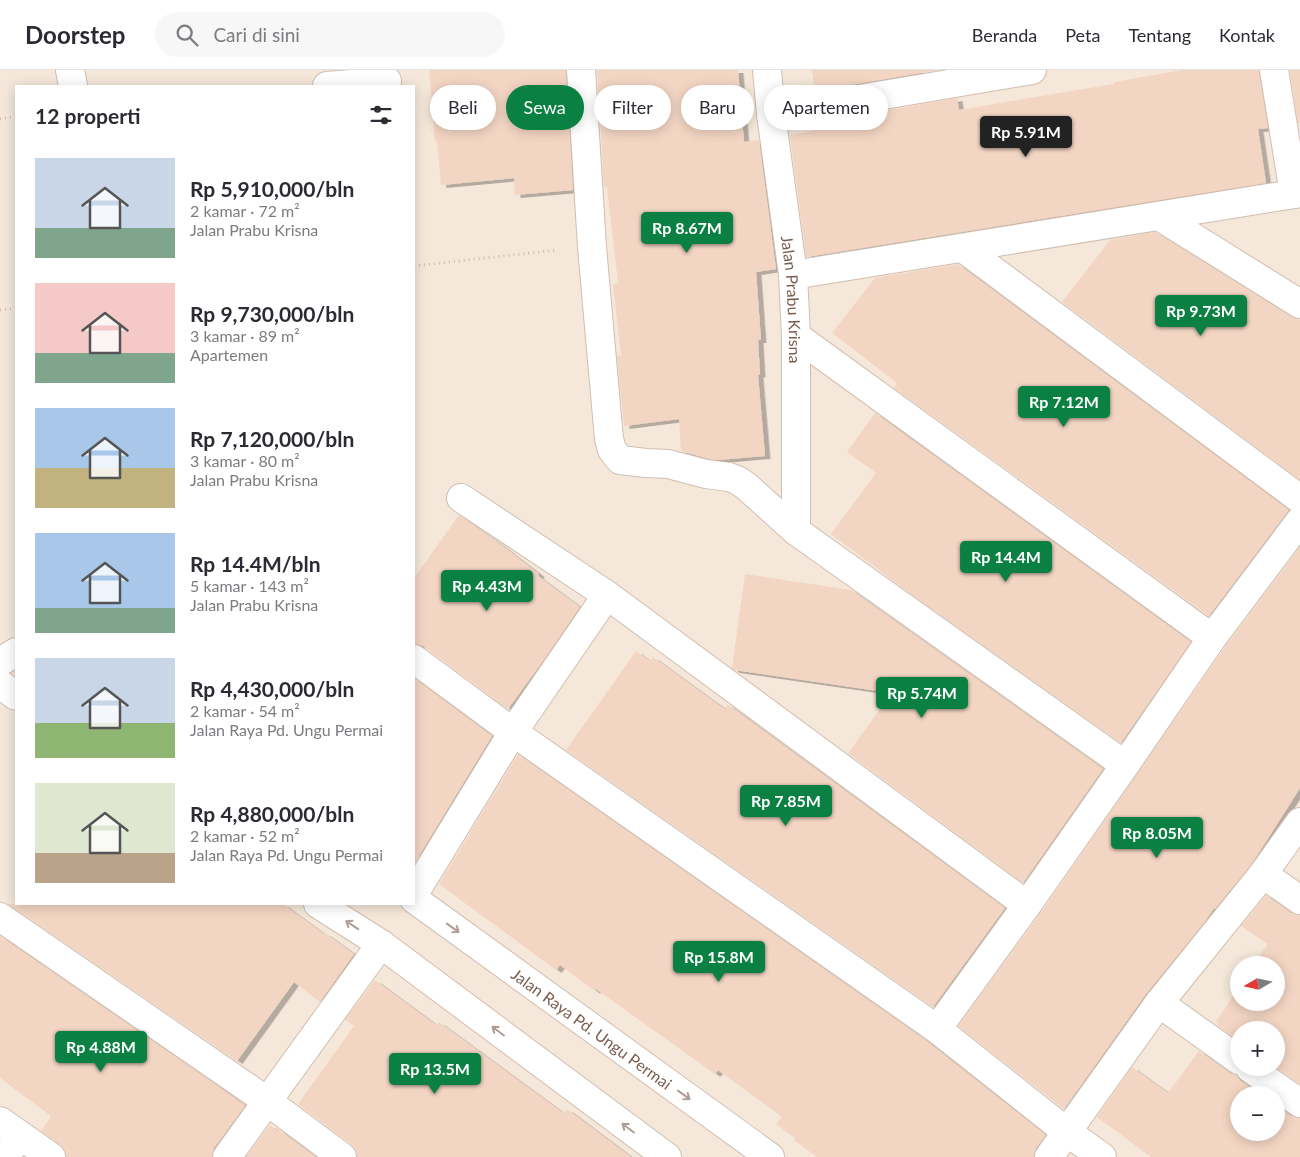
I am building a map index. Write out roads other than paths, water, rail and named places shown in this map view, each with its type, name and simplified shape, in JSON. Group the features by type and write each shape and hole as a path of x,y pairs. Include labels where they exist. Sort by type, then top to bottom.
{"street":[{"path":"70,70 73,85"},
{"path":"581,70 592,247 608,439 612,450 620,460 668,464 706,474 729,477 746,486 796,531 1125,766"},
{"name":"Jalan Prabu Krisna","path":"767,70 768,85"},
{"path":"888,94 1032,70"},
{"path":"793,275 1297,194 1274,70"},
{"path":"336,85 387,79"},
{"name":"Jalan Prabu Krisna","path":"773,130 793,275 796,336 796,531"},
{"path":"1158,216 1300,304"},
{"path":"963,248 1300,499"},
{"path":"796,336 1212,638"},
{"path":"462,498 607,595 1027,905"},
{"path":"937,1029 1125,766 1212,638 1300,521"},
{"path":"415,892 513,732 607,595"},
{"path":"0,662 15,653"},
{"path":"415,660 513,732 937,1029 1067,1132 1102,1157"},
{"path":"0,684 15,695"},
{"path":"1049,1157 1159,1003 1263,874 1300,822"},
{"path":"1263,874 1300,900"},
{"name":"Jalan Raya Pd. Ungu Permai","path":"415,900 770,1157"},
{"path":"320,905 381,944 667,1157"},
{"path":"0,917 267,1101 342,1157"},
{"path":"227,1157 381,944"},
{"path":"1159,1003 1230,1054"},
{"path":"1261,1076 1300,1103"},
{"path":"8,1138 51,1157"}]}
